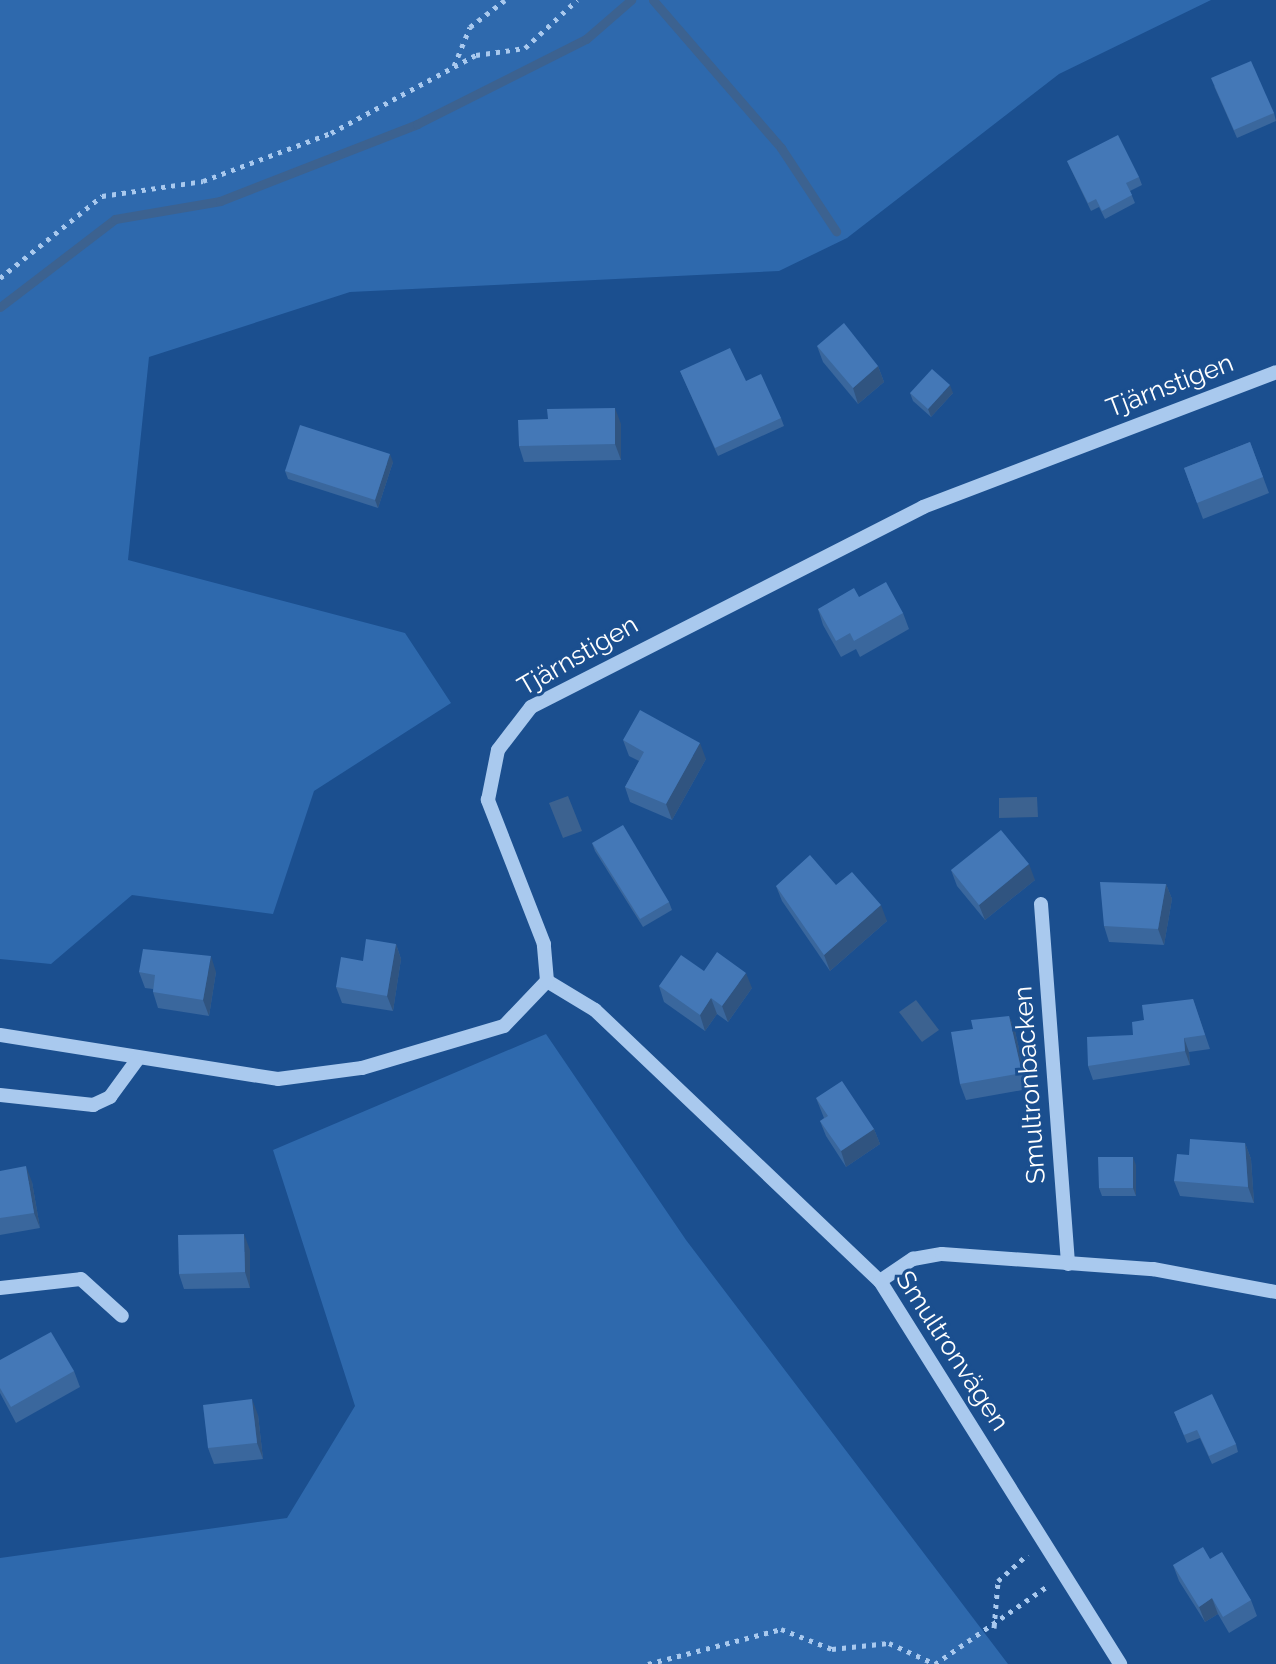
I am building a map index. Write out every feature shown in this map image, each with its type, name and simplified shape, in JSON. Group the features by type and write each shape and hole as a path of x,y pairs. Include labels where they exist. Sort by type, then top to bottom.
{"street":[{"name":"Tjärnstigen","path":"547,981 544,944 488,800 498,750 531,707 923,507 1276,372"},
{"name":"Smultronbacken","path":"1041,904 1068,1264"},
{"path":"0,1035 137,1060 278,1079 362,1068 504,1026 547,981"},
{"name":"Smultronvägen","path":"547,981 595,1010 880,1281 1120,1664"},
{"path":"0,1095 93,1105 110,1097 137,1060"},
{"path":"880,1281 913,1259 942,1254 1153,1269 1276,1292"},
{"path":"0,1288 81,1279 122,1316"}],"path":[{"path":"454,66 470,27 505,0"},
{"path":"0,278 102,196 203,181 383,110 454,66 525,48 577,0"},
{"path":"994,1628 998,1581 1044,1539"},
{"path":"648,1664 781,1629 832,1649 889,1643 935,1664 1035,1600 1061,1568"}],"shaded area":[{"path":"0,0 1211,0 1059,74 847,238 779,271 350,292 149,357 128,560 405,633 451,703 314,791 273,914 132,895 51,964 0,959"},
{"path":"568,796 582,831 563,838 549,803"},
{"path":"1037,797 1038,817 999,818 999,798"},
{"path":"916,1000 939,1030 922,1042 899,1012"},
{"path":"546,1034 686,1240 1008,1664 0,1664 0,1558 287,1518 355,1406 273,1150"}],"building":[{"path":"1251,61 1274,113 1234,130 1211,78"},
{"path":"1118,135 1139,177 1126,183 1132,195 1102,211 1096,199 1088,203 1067,161"},
{"path":"844,323 878,366 853,388 817,346"},
{"path":"730,348 746,381 761,374 781,418 715,448 680,371"},
{"path":"932,369 950,385 928,409 910,393"},
{"path":"615,408 615,444 519,446 518,420 548,419 547,409"},
{"path":"300,425 390,454 375,500 285,471"},
{"path":"1250,442 1263,477 1197,503 1184,468"},
{"path":"886,582 903,613 854,641 850,633 836,641 818,609 854,588 859,597"},
{"path":"640,710 700,743 666,804 625,787 644,752 623,740"},
{"path":"623,825 669,902 640,919 592,843"},
{"path":"1001,830 1029,864 979,905 951,870"},
{"path":"810,855 836,885 852,872 881,905 824,955 776,886"},
{"path":"1100,882 1166,884 1158,929 1104,926"},
{"path":"366,939 396,944 387,996 336,987 341,957 363,961"},
{"path":"143,949 211,956 203,1000 153,992 155,975 139,972"},
{"path":"717,952 746,973 722,1006 711,998 700,1015 659,986 681,955 704,971"},
{"path":"1193,999 1205,1035 1184,1038 1185,1051 1088,1066 1087,1037 1133,1035 1132,1022 1144,1020 1142,1005"},
{"path":"1009,1016 1022,1073 960,1084 951,1032 973,1029 971,1020"},
{"path":"842,1081 874,1129 841,1151 820,1121 828,1116 816,1098"},
{"path":"1190,1139 1245,1143 1248,1187 1174,1181 1177,1154 1189,1155"},
{"path":"1098,1157 1133,1157 1133,1188 1099,1188"},
{"path":"26,1166 34,1213 0,1218 0,1171"},
{"path":"244,1234 245,1272 179,1274 178,1235"},
{"path":"51,1332 74,1371 11,1407 0,1388 0,1360"},
{"path":"1212,1394 1236,1444 1209,1456 1197,1430 1184,1435 1174,1412"},
{"path":"252,1399 257,1443 208,1448 203,1405"},
{"path":"1203,1547 1210,1559 1222,1552 1251,1600 1223,1617 1212,1598 1199,1607 1173,1565"}],"waterway":[{"path":"0,307 115,219 220,201 417,124 586,39 631,0"},
{"path":"653,0 781,148 836,231"}]}
